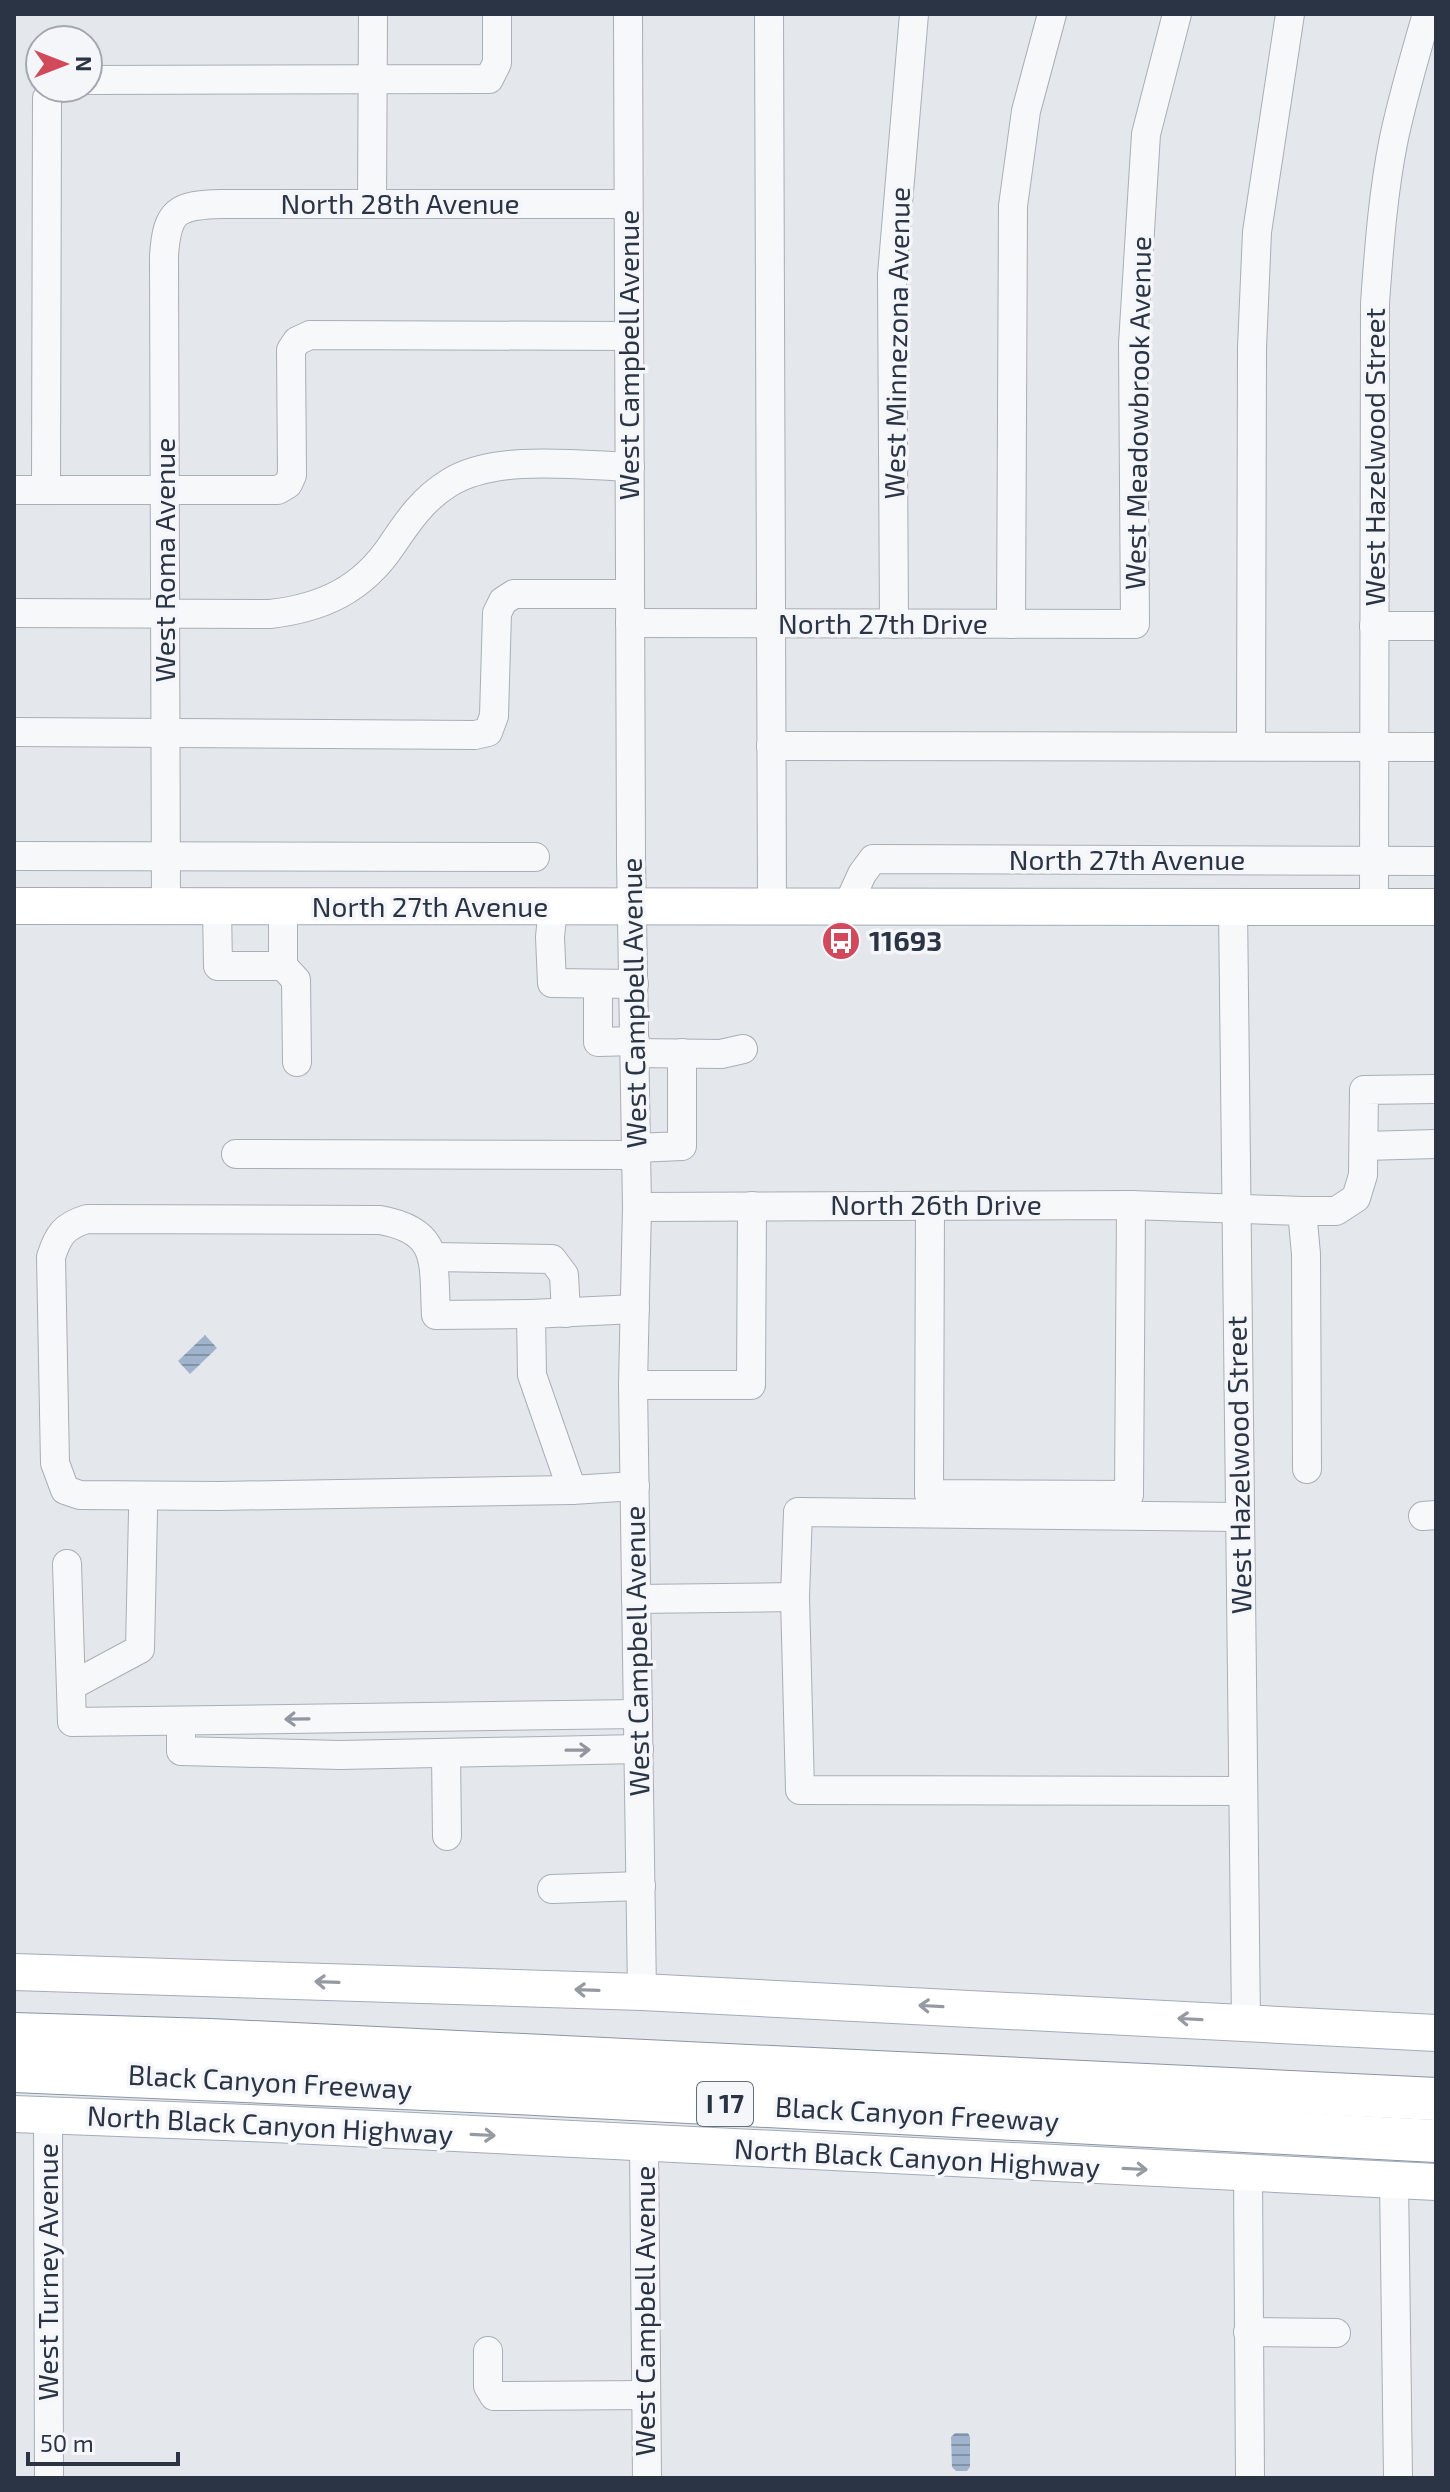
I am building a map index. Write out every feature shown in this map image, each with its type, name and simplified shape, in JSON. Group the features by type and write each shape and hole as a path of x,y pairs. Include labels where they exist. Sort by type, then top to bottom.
{"highway":[{"name":"Black Canyon Freeway","path":"14,2013 449,2030 1436,2077"},
{"path":"14,2034 240,2041 1436,2099"},
{"path":"14,2051 180,2056 1436,2118"},
{"name":"Black Canyon Freeway","path":"14,2071 517,2093 1436,2141"}],"main road":[{"name":"North 27th Avenue","path":"14,906 1436,907"},
{"path":"14,1972 642,1992 1246,2017 1436,2033"},
{"name":"North Black Canyon Highway","path":"31,2114 1436,2182"}],"street":[{"path":"372,204 373,14"},
{"path":"104,80 489,79 497,63 497,14"},
{"name":"West Campbell Avenue","path":"628,14 632,906 637,1207 633,1385 642,1992"},
{"path":"769,14 772,906"},
{"name":"West Minnezona Avenue","path":"894,624 892,275 914,14"},
{"path":"1011,624 1013,206 1026,111 1052,14"},
{"name":"West Meadowbrook Avenue","path":"1135,624 1133,344 1146,134 1177,14"},
{"path":"1251,746 1252,348 1257,232 1290,14"},
{"name":"West Hazelwood Street","path":"1374,906 1374,373 1378,261 1394,140 1427,14"},
{"path":"46,490 47,104"},
{"name":"North 28th Avenue","path":"174,215 181,208 203,204 628,204"},
{"name":"West Roma Avenue","path":"166,908 164,256 166,232 174,215"},
{"path":"14,490 278,490 288,484 292,475 291,350 297,341 310,335 628,336"},
{"path":"14,613 270,614 321,605 347,592 368,575 409,519 452,481 478,471 505,466 630,467"},
{"path":"14,732 475,735 488,732 494,716 497,613 503,601 514,594 630,594"},
{"name":"North 27th Drive","path":"630,623 1135,624"},
{"path":"1374,626 1436,626"},
{"path":"771,746 1436,747"},
{"name":"North 27th Avenue","path":"14,856 535,857"},
{"name":"North 27th Avenue","path":"847,907 862,874 873,859 1436,861"},
{"path":"283,907 283,966 296,980 297,1062"},
{"path":"553,907 550,937 552,983 634,984"},
{"name":"West Hazelwood Street","path":"1233,907 1246,2017"},
{"path":"217,908 218,966 283,966"},
{"path":"598,984 598,1042 682,1053 721,1054 743,1049"},
{"path":"236,1154 636,1151 682,1146 682,1053"},
{"name":"North 26th Drive","path":"637,1207 1131,1205 1336,1211 1356,1198 1363,1175 1364,1090 1436,1089"},
{"path":"1364,1146 1436,1144"},
{"path":"930,1206 929,1494 1129,1495 1131,1205"},
{"path":"633,1385 751,1385 752,1206"},
{"path":"1302,1211 1306,1254 1307,1469"},
{"path":"635,1309 436,1315 432,1257 427,1242 415,1231 380,1220 87,1219 63,1229 51,1257 55,1463 65,1490 80,1495 265,1495 572,1490 635,1486"},
{"path":"432,1257 552,1259 564,1275 566,1313"},
{"path":"531,1314 532,1375 572,1490"},
{"path":"71,1686 140,1649 143,1512"},
{"path":"1239,1517 798,1512 795,1597 800,1790 1242,1791"},
{"path":"67,1564 72,1722 638,1714"},
{"path":"636,1599 795,1597"},
{"path":"403,1718 404,1753"},
{"path":"339,1719 340,1755"},
{"path":"181,1721 181,1751 340,1755 639,1749"},
{"path":"446,1753 447,1836"},
{"path":"552,1889 641,1886"},
{"path":"1246,2017 1436,2022"},
{"name":"West Turney Avenue","path":"31,2114 49,2478"},
{"name":"West Campbell Avenue","path":"644,2144 647,2478"},
{"path":"1248,2175 1250,2478"},
{"path":"1394,2180 1398,2478"},
{"path":"1248,2332 1336,2333"},
{"path":"488,2351 488,2386 494,2396 646,2395"}],"water":[{"path":"205,1335 217,1348 190,1374 178,1361"},
{"path":"955,2433 968,2433 970,2437 970,2467 967,2471 956,2471 952,2467 951,2437"}],"place":[{"name":"11693","path":"841,941"}]}
